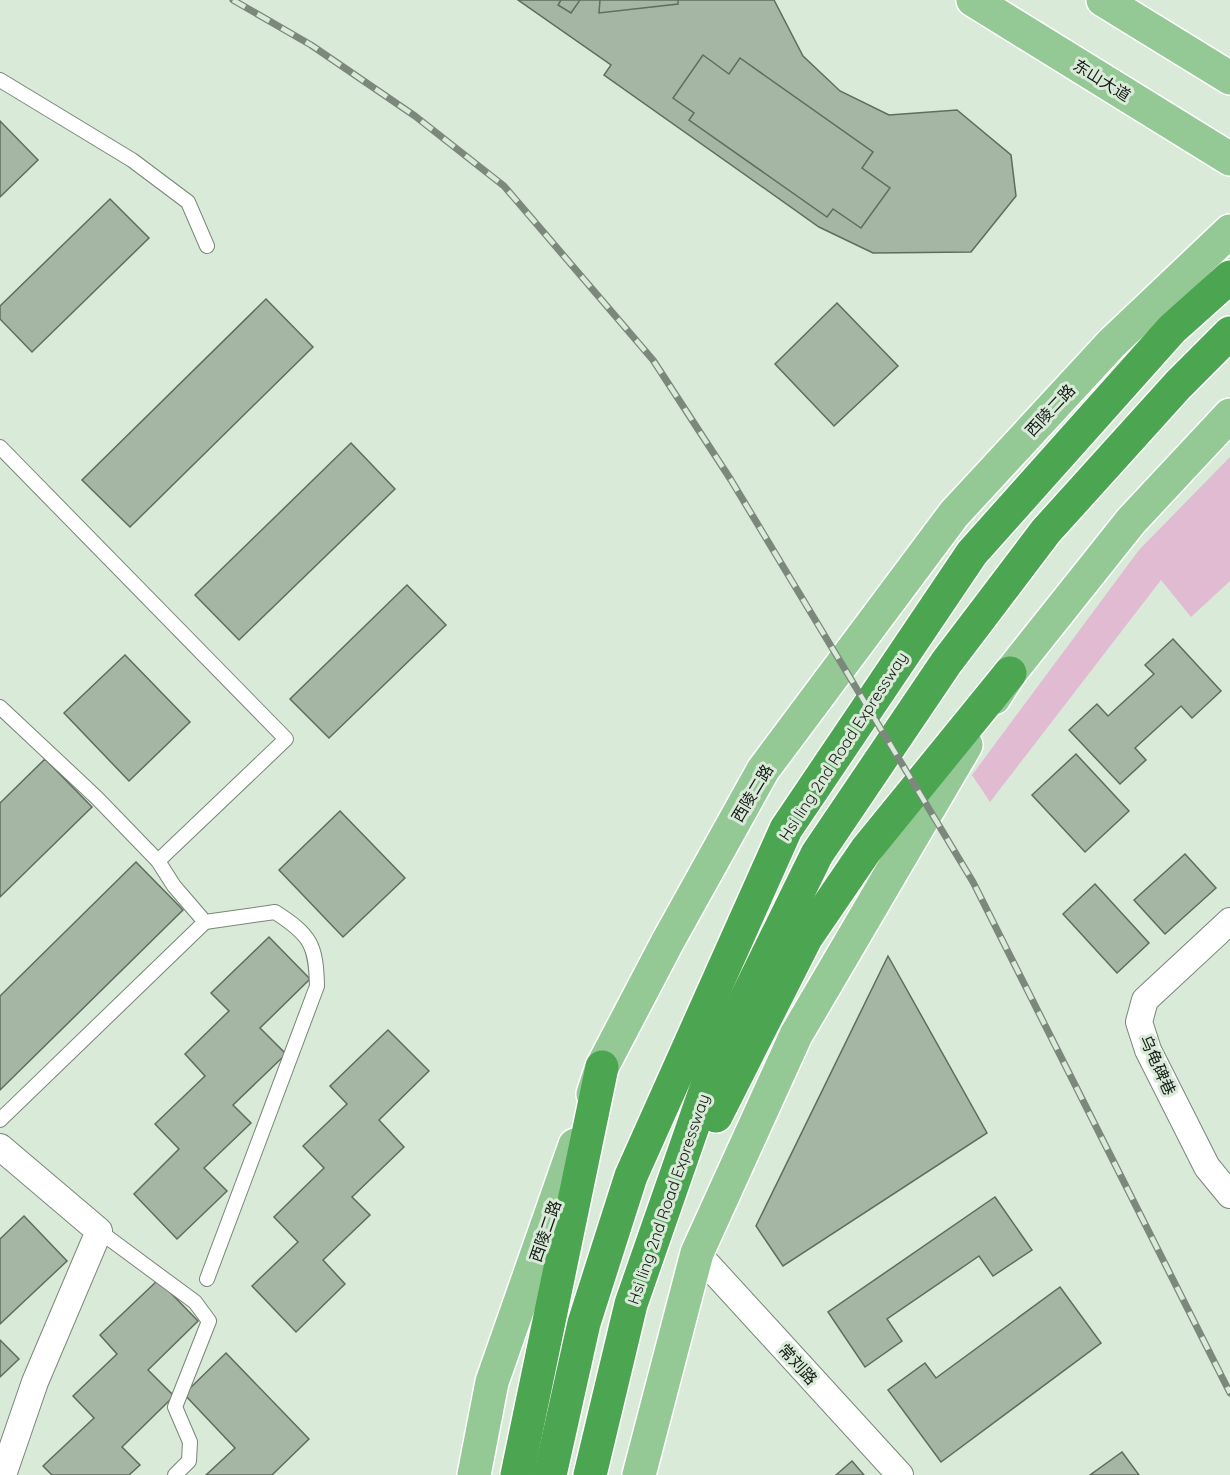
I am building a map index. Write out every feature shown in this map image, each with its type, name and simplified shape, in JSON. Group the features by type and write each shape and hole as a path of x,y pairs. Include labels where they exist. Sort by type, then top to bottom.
{"highway":[{"name":"Hsi ling 2nd Road Expressway","path":"550,1475 584,1323 631,1176 786,829 972,553 1172,329 1230,277"},
{"name":"Hsi ling 2nd Road Expressway","path":"590,1475 631,1304 716,1059 817,854 946,663 1046,531 1178,385 1230,333"},
{"path":"631,1304 734,1077 806,938 866,850 1010,673"},
{"path":"517,1475 602,1067"}],"main road":[{"name":"东山大道","path":"973,0 1230,159"},
{"path":"1103,0 1230,78"},
{"name":"西陵二路","path":"474,1475 492,1382 602,1067 668,941 763,770 954,514 1112,344 1230,231"},
{"path":"639,1475 697,1253 796,1035 930,803 1010,673 1131,520 1230,415"}],"street":[{"name":"乌龟碑巷","path":"1230,921 1145,1000 1139,1022 1148,1050 1207,1167 1230,1195"},
{"path":"0,1147 99,1231 35,1382 3,1475"},
{"name":"常刘路","path":"697,1253 900,1475"}],"lane":[{"path":"0,80 132,160 189,202 207,246"},
{"path":"0,447 286,739 158,861"},
{"path":"0,707 97,798 158,861 174,886 205,922"},
{"path":"0,1120 205,922 275,912 297,926 316,954 317,986 207,1279"},
{"path":"99,1231 195,1302 209,1321 176,1407 190,1442 189,1461 176,1475"}],"shaded area":[{"path":"1230,457 1230,581 1191,617 1161,580 990,802 972,775 1139,550"}],"building":[{"path":"518,0 774,0 803,56 840,91 889,115 957,110 1011,155 1016,196 971,252 873,253 819,227 604,75 611,65"},
{"path":"561,0 580,0 571,13 558,5"},
{"path":"600,0 678,0 678,4 599,13"},
{"path":"703,55 729,74 740,58 873,152 862,168 890,188 861,228 833,209 827,217 689,120 694,113 673,98"},
{"path":"0,121 38,160 0,197"},
{"path":"110,199 149,238 32,352 0,319 0,306"},
{"path":"266,299 313,347 130,527 82,480"},
{"path":"837,303 898,366 834,426 775,364"},
{"path":"351,443 395,489 239,640 195,595"},
{"path":"407,585 446,625 329,738 290,699"},
{"path":"1173,639 1221,691 1192,718 1181,706 1135,748 1146,760 1120,784 1069,730 1097,704 1108,716 1154,674 1145,665"},
{"path":"125,655 190,722 129,781 64,713"},
{"path":"1076,754 1129,811 1085,852 1032,795"},
{"path":"45,759 92,807 0,897 0,803"},
{"path":"340,811 405,878 343,937 279,870"},
{"path":"1185,854 1216,888 1165,934 1134,900"},
{"path":"136,862 183,910 0,1090 0,996"},
{"path":"1095,884 1149,943 1117,973 1063,914"},
{"path":"269,937 310,979 260,1028 286,1054 233,1105 251,1123 204,1168 227,1191 177,1239 134,1194 179,1149 155,1124 205,1076 185,1054 229,1011 211,993"},
{"path":"888,956 987,1133 783,1266 756,1226"},
{"path":"388,1030 429,1071 379,1120 404,1147 352,1197 370,1215 323,1260 345,1284 296,1332 252,1286 298,1242 274,1217 324,1168 303,1146 347,1104 330,1086"},
{"path":"995,1197 1032,1250 993,1276 979,1256 887,1319 902,1341 865,1367 828,1312"},
{"path":"24,1216 67,1261 0,1324 0,1239"},
{"path":"158,1280 198,1321 148,1370 174,1396 122,1447 140,1465 129,1475 52,1475 43,1466 94,1418 73,1396 117,1354 100,1335"},
{"path":"1060,1287 1101,1343 941,1462 888,1390 925,1363 936,1378"},
{"path":"0,1340 19,1359 0,1377"},
{"path":"226,1353 309,1439 272,1475 206,1475 235,1448 184,1394"},
{"path":"1122,1452 1139,1475 1090,1475"},
{"path":"852,1461 864,1475 836,1475"}],"railway":[{"path":"233,0 311,45 415,116 504,186 653,360 731,480 973,882 1230,1393"}]}
